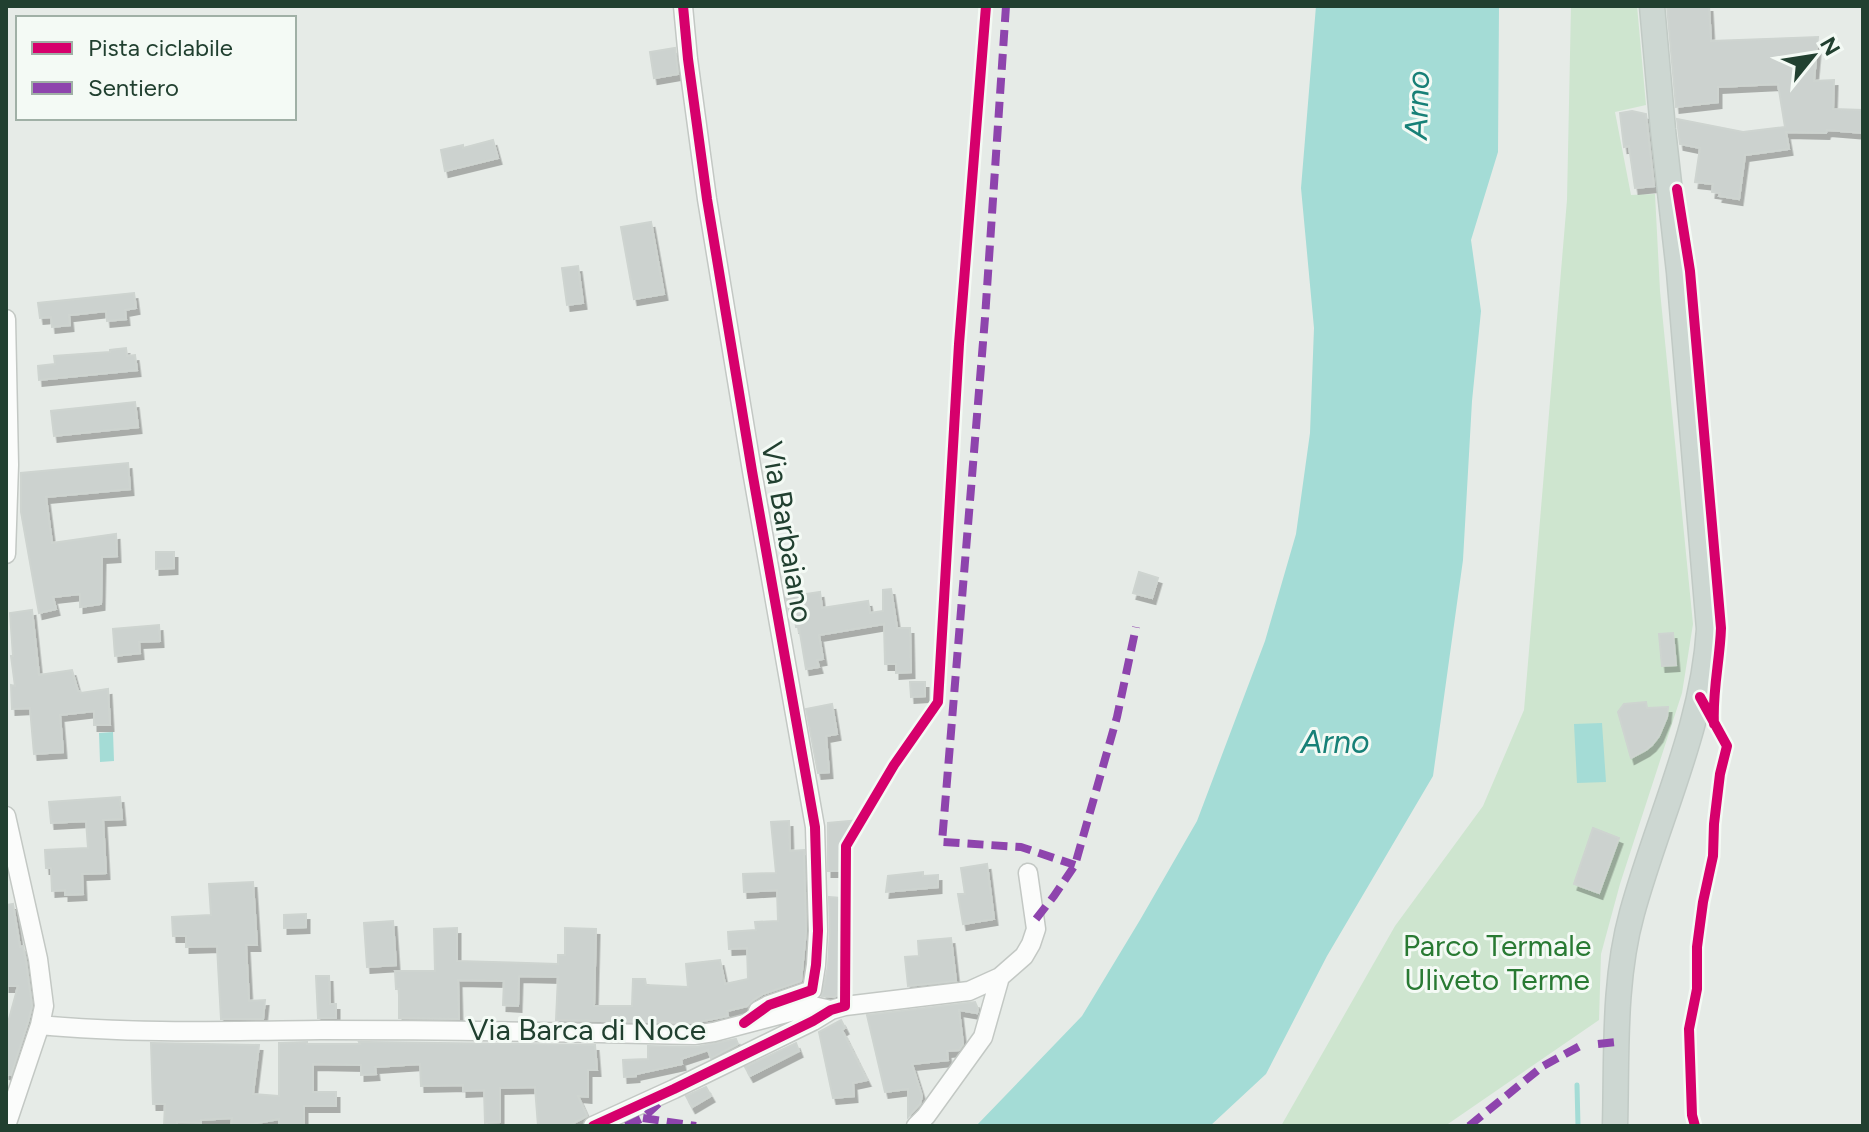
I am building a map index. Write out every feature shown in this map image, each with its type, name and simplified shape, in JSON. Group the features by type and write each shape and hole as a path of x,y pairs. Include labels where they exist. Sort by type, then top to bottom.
{"main road":[{"path":"1615,1126 1617,1009 1624,949 1631,914 1700,697 1709,629 1679,272 1652,6"}],"street":[{"name":"Via Barbaiano","path":"683,6 707,199 816,839 818,931 812,990 769,1005 744,1023"},
{"path":"6,319 9,450 6,554"},
{"path":"6,816 23,883 44,1006 6,1126"},
{"path":"916,1126 983,1037 1000,977 1024,956 1031,944 1036,929 1028,873"},
{"name":"Via Barca di Noce","path":"40,1025 76,1029 478,1030 694,1035 813,1006 831,1010 969,991 1000,977"},
{"path":"593,1126 831,1010"}],"green space":[{"name":"Parco Termale Uliveto Terme","path":"1571,6 1637,6 1646,105 1615,112 1631,195 1655,194 1660,291 1693,624 1682,693 1620,884 1601,954 1599,1020 1445,1126 1281,1126 1395,926 1483,806 1524,710 1567,200"}],"water":[{"name":"Arno","path":"1316,6 1499,6 1498,152 1471,240 1481,311 1472,401 1463,560 1433,776 1327,956 1266,1074 1210,1126 976,1126 1082,1016 1140,920 1197,821 1265,641 1296,534 1310,433 1314,328 1301,188"},
{"path":"1602,723 1606,782 1577,783 1574,724"},
{"path":"113,732 114,761 100,762 99,733"}],"building":[{"path":"1667,6 1709,6 1711,41 1818,37 1814,81 1834,80 1833,109 1863,110 1863,133 1827,130 1826,133 1786,132 1789,149 1745,155 1739,199 1712,192 1713,184 1695,182 1700,148 1680,144 1677,119 1743,132 1785,127 1778,84 1718,87 1718,102 1676,107"},
{"path":"675,48 678,74 654,78 650,52"},
{"path":"1632,111 1646,114 1654,186 1635,188 1629,146 1624,147 1620,113"},
{"path":"493,140 498,158 445,171 441,150"},
{"path":"651,222 664,294 634,299 621,227"},
{"path":"578,266 583,303 567,305 562,268"},
{"path":"134,293 136,308 125,310 126,319 107,321 106,311 69,315 70,325 52,327 51,317 40,318 38,303"},
{"path":"126,348 127,356 135,355 137,370 39,380 38,366 55,364 54,356"},
{"path":"135,402 138,427 54,436 51,411"},
{"path":"128,463 130,489 46,497 52,543 116,534 117,556 102,557 101,604 80,607 80,594 53,597 56,609 39,613 21,512 21,473"},
{"path":"156,552 174,552 174,568 156,569"},
{"path":"1139,572 1158,578 1152,598 1133,593"},
{"path":"891,589 897,628 910,628 911,672 896,673 896,664 885,664 884,624 819,635 823,659 817,660 819,667 806,669 799,627 796,627 794,611 789,612 786,597 820,592 822,608 868,601 870,613 883,611 883,590"},
{"path":"32,610 39,675 72,670 81,693 108,689 110,725 94,725 94,711 60,715 63,752 34,754 30,708 12,709 11,685 15,686 10,613"},
{"path":"159,625 160,641 139,642 140,653 115,656 113,629"},
{"path":"1673,633 1676,665 1662,666 1659,634"},
{"path":"910,682 925,682 925,696 911,697"},
{"path":"1646,702 1647,708 1668,707 1667,717 1652,745 1631,758 1618,712 1624,704"},
{"path":"832,704 837,734 826,736 829,772 818,773 806,709"},
{"path":"120,797 122,819 103,820 106,873 82,874 83,894 65,895 65,890 52,891 51,868 46,868 45,850 88,848 86,821 51,823 49,802"},
{"path":"861,820 843,843 842,851 839,851 840,871 828,871 828,823"},
{"path":"789,821 790,851 804,850 806,931 801,981 763,994 747,1006 727,1011 728,1016 693,1023 556,1020 558,977 519,976 518,1006 503,1005 504,981 458,980 459,1019 399,1018 399,989 396,989 395,971 435,971 434,929 457,928 457,961 558,964 558,955 565,955 565,928 596,929 594,1006 632,1006 633,979 645,979 646,985 688,987 686,964 720,960 725,984 748,979 747,948 729,949 728,932 756,930 755,922 778,921 777,890 744,892 743,874 776,873 771,822"},
{"path":"1593,828 1619,838 1599,893 1574,884"},
{"path":"987,864 994,919 963,924 958,894 965,894 961,868"},
{"path":"923,872 923,876 938,875 938,887 886,892 888,876"},
{"path":"253,882 257,945 246,945 249,1001 265,1000 263,1019 221,1019 217,946 186,947 186,936 173,936 172,917 211,915 209,884"},
{"path":"829,897 841,898 838,995 834,997 822,996 828,966"},
{"path":"13,904 32,1006 11,1075 6,1073 6,1030 18,986 6,986 6,905"},
{"path":"306,914 306,927 284,928 284,915"},
{"path":"393,921 396,965 367,967 364,923"},
{"path":"951,938 956,981 908,986 905,957 919,956 918,941"},
{"path":"316,976 329,976 330,1004 336,1004 336,1018 318,1018"},
{"path":"975,1002 977,1013 959,1010 963,1044 959,1050 947,1051 948,1060 912,1064 922,1096 920,1104 908,1117 908,1089 885,1092 867,1015"},
{"path":"841,1020 845,1028 842,1030 867,1080 853,1083 854,1096 833,1098 819,1032"},
{"path":"736,1039 738,1044 711,1058 708,1050 681,1059 682,1064 624,1077 623,1060 648,1059 648,1046 696,1047"},
{"path":"151,1043 259,1045 253,1094 279,1096 279,1043 595,1045 597,1070 588,1070 588,1097 578,1096 587,1116 568,1126 538,1126 535,1087 500,1088 500,1122 485,1123 484,1090 463,1091 463,1085 421,1086 420,1064 375,1067 376,1074 361,1075 361,1065 313,1064 313,1092 336,1092 336,1106 304,1106 304,1126 279,1126 279,1119 231,1126 232,1118 201,1120 201,1123 177,1122 177,1126 164,1126 165,1104 153,1104"},
{"path":"796,1043 799,1051 750,1076 745,1067"},
{"path":"706,1087 711,1096 692,1107 686,1096"}],"waterway":[{"path":"1577,1085 1578,1126"}],"marked path":[{"path":"1006,6 985,318 942,842 1021,847 1075,865"},
{"path":"1036,919 1075,865 1117,717 1136,627"},
{"path":"1598,1044 1617,1042"},
{"path":"1469,1126 1543,1066 1580,1046"},
{"path":"626,1126 643,1118 659,1103"},
{"path":"643,1118 696,1126"}],"cycle path":[{"path":"683,6 707,199 815,827 818,931 812,990 769,1005 744,1023"},
{"path":"593,1126 831,1010 845,1006 846,846 894,765 938,702 959,344 986,6"},
{"path":"1677,189 1690,271 1721,628 1714,724"},
{"path":"1695,1126 1689,1029 1697,989 1697,947 1713,856 1720,774 1727,746 1700,697"}]}
